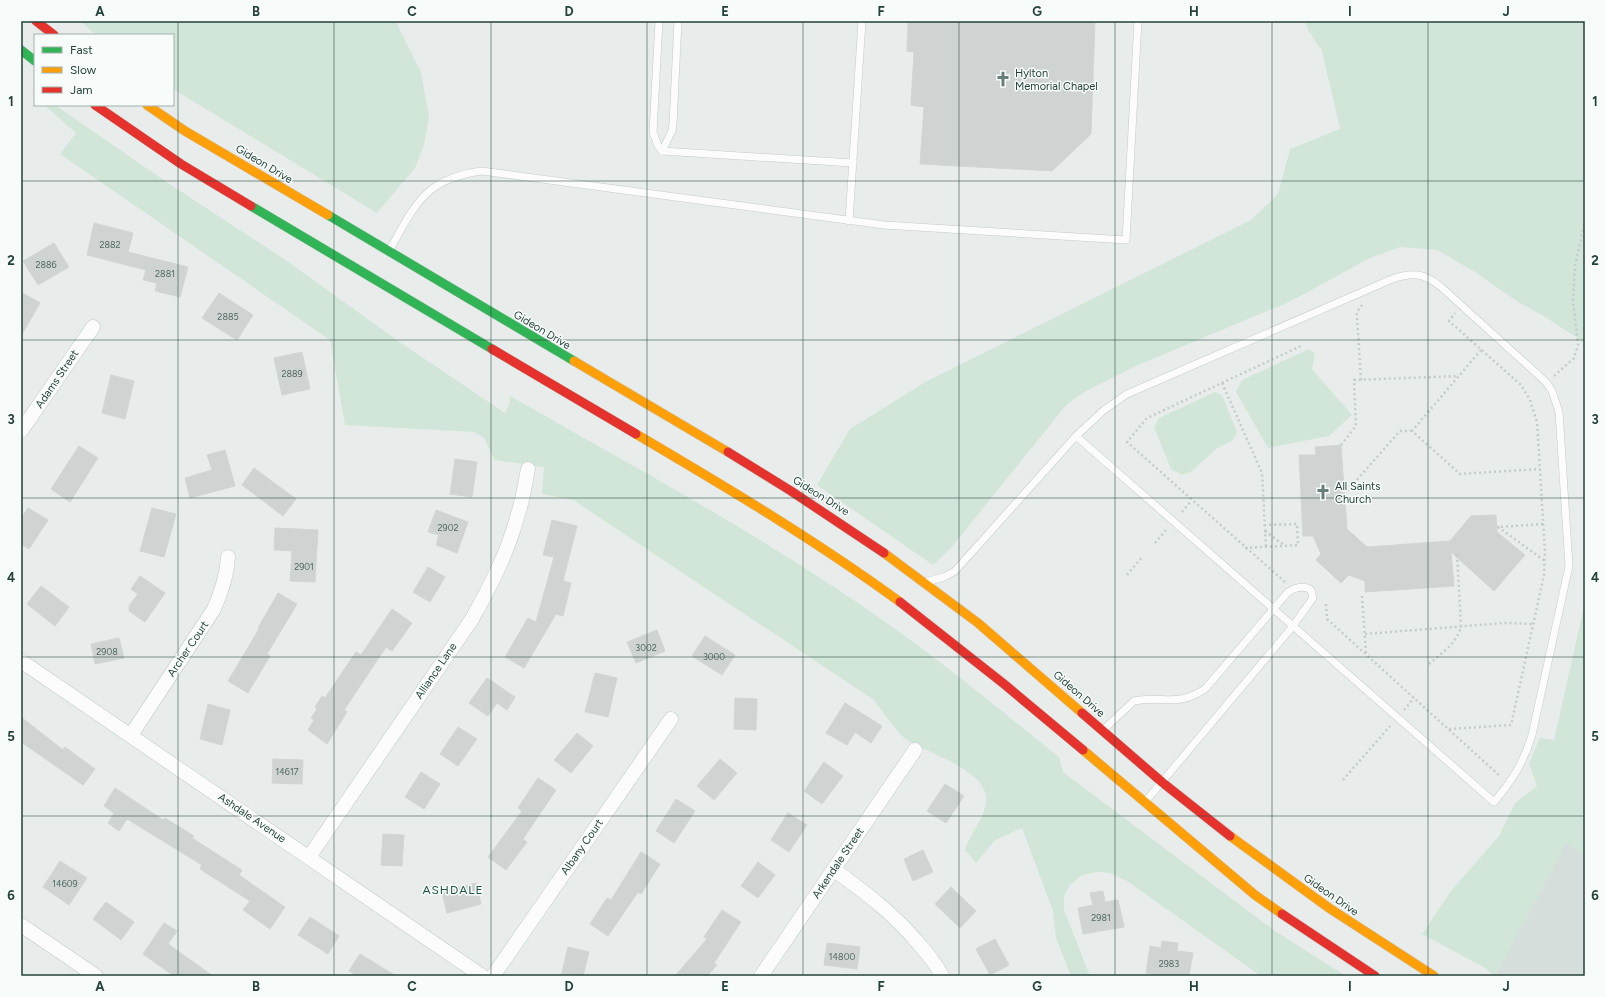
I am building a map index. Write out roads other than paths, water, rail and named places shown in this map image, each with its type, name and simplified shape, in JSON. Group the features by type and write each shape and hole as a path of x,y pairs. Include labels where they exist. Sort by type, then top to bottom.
{"main road":[{"path":"36,21 53,34"},
{"path":"21,50 34,60"},
{"path":"96,106 181,164 374,276 776,517 844,561 915,613 1004,684 1256,895 1318,939 1375,976"},
{"name":"Gideon Drive","path":"148,106 185,131 386,256 764,473 847,527 924,582 979,624 1162,782 1238,843 1331,910 1434,976"}],"street":[{"name":"Adams Street","path":"21,431 92,327"},
{"name":"Alliance Lane","path":"309,857 472,619 491,586 519,514 528,469"},
{"name":"Archer Court","path":"130,734 214,609 223,590 228,573 228,557"},
{"name":"Ashdale Avenue","path":"21,661 130,734 482,976"},
{"name":"Albany Court","path":"493,976 671,719"},
{"name":"Arkendale Street","path":"761,976 915,750"},
{"path":"834,870 875,900 902,924 925,950 942,976"},
{"path":"21,925 96,976"}],"lane":[{"path":"659,21 653,132 658,146 662,151 853,163"},
{"path":"662,151 672,131 673,124 678,21"},
{"path":"849,221 862,21"},
{"path":"386,256 413,208 422,197 435,186 451,177 464,173 482,171 884,225 1126,240 1138,21"},
{"path":"924,582 944,577 955,571 1076,436 1104,410 1127,394 1392,279 1411,274 1430,278 1546,382 1552,391 1559,412 1569,566 1532,735 1523,761 1509,784 1494,802 1076,436"},
{"path":"1103,730 1134,701 1178,700 1205,689 1288,592 1293,589 1305,587 1311,590 1312,598 1310,603 1293,626 1145,802"}],"place":[{"name":"Hylton Memorial Chapel","path":"1003,79"},
{"name":"All Saints Church","path":"1323,492"}],"district":[{"name":"ASHDALE","path":"453,890"}]}
